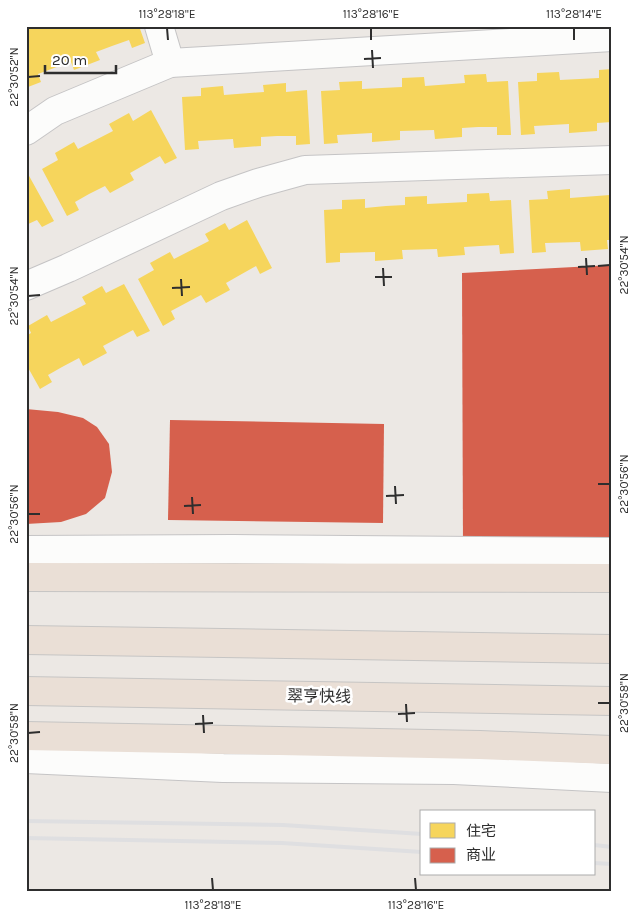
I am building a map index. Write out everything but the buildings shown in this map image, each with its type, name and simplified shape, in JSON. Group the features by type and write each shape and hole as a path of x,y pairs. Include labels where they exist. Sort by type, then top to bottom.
{"highway":[{"path":"26,577 612,578"},
{"path":"26,640 612,649"},
{"name":"翠亨快线","path":"26,691 612,701"},
{"path":"26,736 470,745 612,750"}],"street":[{"path":"159,26 170,64"},
{"path":"26,131 55,111 170,64 612,37"},
{"path":"26,286 221,196 305,170 612,160"},
{"path":"26,550 233,549 612,552"},
{"path":"26,759 223,768 454,770 612,778"}],"railway":[{"path":"26,821 283,825 420,834"},
{"path":"26,838 282,843 420,852"},
{"path":"596,845 612,847"},
{"path":"596,863 612,864"}]}
